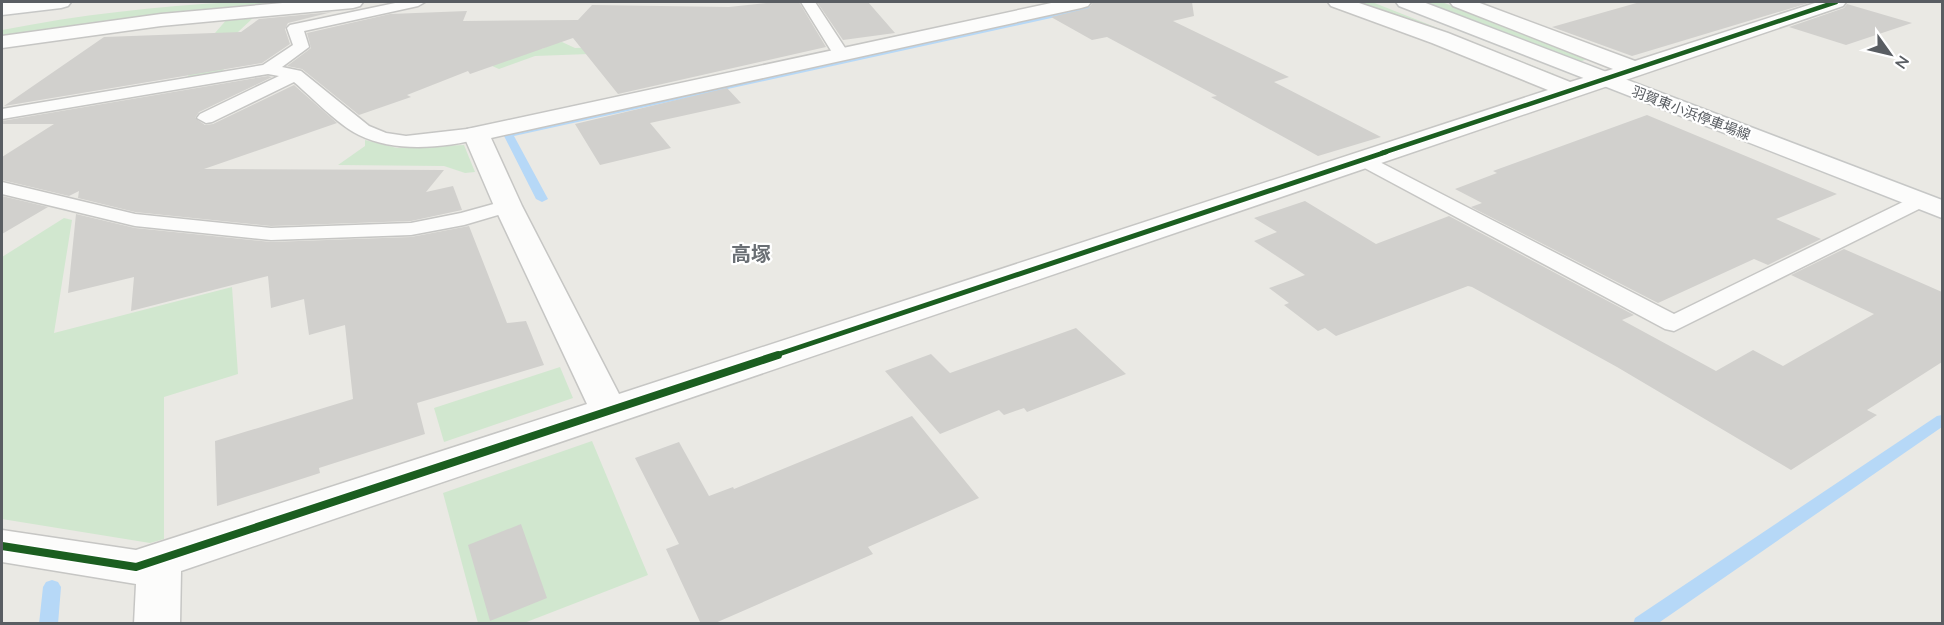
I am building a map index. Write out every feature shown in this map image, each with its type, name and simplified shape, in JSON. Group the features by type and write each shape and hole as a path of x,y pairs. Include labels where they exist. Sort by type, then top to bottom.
{"street":[{"path":"2,9 61,2"},
{"path":"2,26 62,14 164,2"},
{"path":"2,42 161,20 353,2"},
{"path":"609,411 508,206 476,134 1081,2"},
{"path":"1338,2 1440,38 1571,91"},
{"name":"羽賀東小浜停車場線","path":"1406,2 1942,210"},
{"path":"1460,2 1634,69"},
{"path":"2,546 136,567 159,561 1366,161 1836,2"},
{"path":"157,624 159,561"}],"lane":[{"path":"268,69 301,46 295,28 418,2"},
{"path":"808,2 841,54"},
{"path":"2,114 268,69 295,75 363,130 382,138 406,142 476,134"},
{"path":"206,118 295,75"},
{"path":"1366,161 1674,324 1920,201"},
{"path":"2,188 135,220 271,234 411,229 464,219 508,206"}],"green space":[{"path":"235,2 308,2 165,15 2,38 2,30 60,20 176,6"},
{"path":"1358,2 1372,2 1554,74 1550,75"},
{"path":"1419,2 1442,2 1587,59 1577,63"},
{"path":"250,16 253,18 238,32 228,66 217,75 187,80 191,65 183,57 215,33 228,18"},
{"path":"562,42 575,48 615,47 616,53 535,56 499,69 460,52 542,49 553,43"},
{"path":"365,140 397,148 464,145 475,172 465,173 444,166 338,165 365,146"},
{"path":"64,218 72,220 54,333 232,287 238,374 164,397 164,539 150,543 2,519 2,257"},
{"path":"560,367 573,398 444,442 434,408"},
{"path":"592,441 648,575 524,623 478,623 443,493"}],"building":[{"path":"799,2 826,47 618,94 573,38 470,74 468,71 407,95 411,97 359,115 302,69 287,66 311,48 307,33 390,14 467,11 463,21 578,20 592,5 729,7"},
{"path":"817,2 868,2 895,33 843,40"},
{"path":"1093,2 1192,2 1194,16 1173,21 1289,77 1274,82 1381,137 1318,156 1211,97 1217,96 1107,37 1092,40 1051,17 1089,8"},
{"path":"1640,2 1812,2 1632,56 1552,27"},
{"path":"1847,4 1912,23 1846,45 1789,27 1844,8"},
{"path":"332,12 288,23 285,29 290,44 262,63 4,106 104,37 241,32 259,19"},
{"path":"272,77 199,112 195,118 205,125 213,124 294,85 337,123 204,169 444,170 426,192 453,186 462,210 411,221 271,226 135,212 78,198 79,191 69,196 2,180 2,157 54,124 2,124 2,121"},
{"path":"727,88 741,103 650,123 671,148 600,165 575,124"},
{"path":"1647,115 1837,194 1776,219 1821,239 1768,265 1754,259 1658,303 1471,207 1482,203 1455,189 1497,173 1493,171"},
{"path":"2,196 48,207 2,234"},
{"path":"1305,201 1376,244 1449,216 1634,315 1622,320 1716,371 1753,350 1783,366 1874,314 1791,275 1844,249 1942,292 1942,362 1867,410 1877,415 1791,470 1617,367 1472,287 1468,286 1336,336 1325,328 1318,331 1284,305 1289,303 1269,288 1305,275 1254,241 1277,232 1254,218"},
{"path":"76,214 135,228 271,242 411,237 469,226 507,323 526,321 544,365 417,403 425,434 319,468 320,473 217,506 215,441 353,399 345,325 309,335 304,299 271,308 268,276 131,311 134,277 68,293"},
{"path":"1076,328 1126,374 1027,412 1024,408 1004,415 999,410 940,434 885,371 931,354 950,373"},
{"path":"912,416 979,498 868,547 873,554 713,624 701,624 666,549 679,544 635,458 679,442 709,496 733,487 734,489"},
{"path":"521,524 547,598 490,621 468,545"}],"waterway":[{"path":"542,199 508,134 1120,2"},
{"path":"1642,624 1942,420"},
{"path":"48,624 52,587"}],"cycle path":[{"path":"2,546 136,567 159,561 1836,2"}],"district":[{"name":"高塚","path":"751,253"}]}
